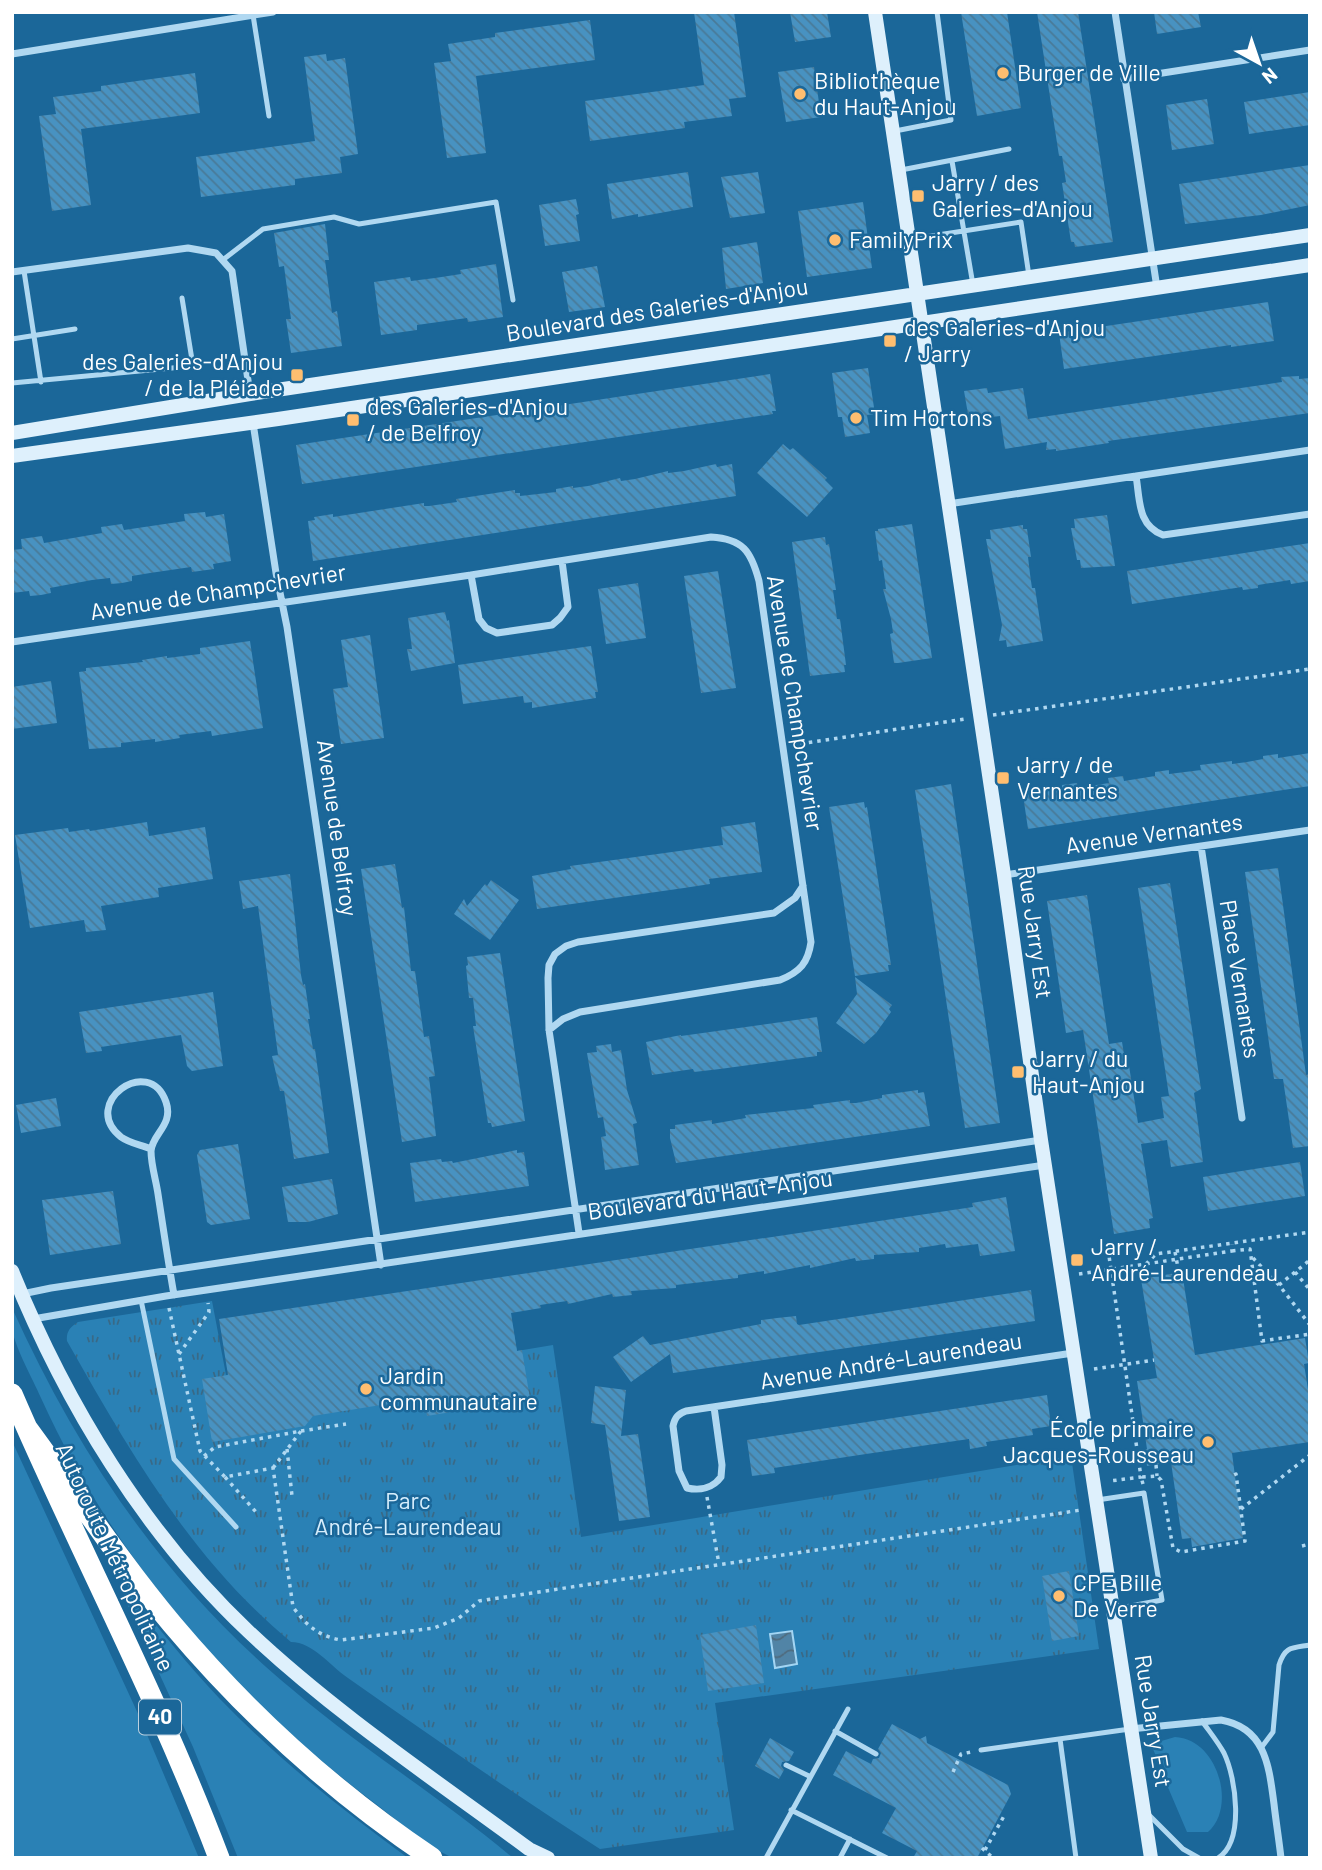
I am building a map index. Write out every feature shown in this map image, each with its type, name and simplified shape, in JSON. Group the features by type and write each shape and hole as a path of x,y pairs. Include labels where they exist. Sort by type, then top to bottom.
{"highway":[{"name":"Autoroute Métropolitaine","path":"12,1394 167,1732 219,1858"},
{"path":"27,1428 153,1602 218,1675 307,1762 364,1809 432,1858"}],"street":[{"path":"12,54 214,16 273,12"},
{"name":"Rue Jarry Est","path":"874,12 1004,875 1041,1140 1151,1858"},
{"path":"1115,12 1157,288"},
{"path":"1124,79 1310,51"},
{"name":"Boulevard des Galeries-d'Anjou","path":"12,433 250,394 1310,235"},
{"path":"12,272 188,248 208,249 224,259 232,271 250,394"},
{"path":"12,456 253,423 1310,265"},
{"name":"Avenue de Belfroy","path":"253,423 378,1239"},
{"path":"948,505 1310,450"},
{"path":"1136,476 1142,517 1147,526 1163,535 1310,514"},
{"name":"Avenue de Champchevrier","path":"12,642 712,537 727,538 744,547 754,562 759,581 811,942 809,955 804,965 793,975 780,980 580,1012 564,1018 549,1030"},
{"path":"471,575 479,619 486,628 498,633 552,625 568,607 562,561"},
{"name":"Avenue Vernantes","path":"1004,875 1310,830"},
{"name":"Place Vernantes","path":"1200,846 1242,1118"},
{"path":"579,1233 549,1030 549,965 555,954 578,942 774,913 795,898 803,886"},
{"path":"151,1149 124,1139 111,1125 108,1115 110,1102 116,1091 129,1083 144,1082 156,1087 165,1099 168,1110 166,1122 151,1149 170,1270 170,1295"},
{"name":"Boulevard du Haut-Anjou","path":"22,1294 575,1208 1041,1140"},
{"name":"Boulevard du Haut-Anjou","path":"33,1319 170,1295 1045,1165"},
{"path":"378,1239 381,1265"},
{"path":"12,1271 73,1398 125,1484 166,1540 213,1595 312,1687 533,1853 548,1858"},
{"name":"Avenue André-Laurendeau","path":"706,1488 687,1488 678,1471 673,1426 674,1419 679,1414 1074,1353"},
{"path":"706,1488 717,1483 722,1471 714,1407"},
{"path":"1130,1729 1222,1720 1246,1729 1261,1748 1269,1769 1281,1858"}],"lane":[{"path":"892,132 951,120 937,12"},
{"path":"253,15 269,116"},
{"path":"898,171 1009,149"},
{"path":"952,161 974,285"},
{"path":"224,259 263,229 334,217 359,224 496,202 513,300"},
{"path":"909,239 1021,222 1029,276"},
{"path":"24,271 41,382"},
{"path":"12,383 193,366 182,298"},
{"path":"12,339 75,329"},
{"path":"141,1300 174,1459 236,1527"},
{"path":"1096,1500 1144,1493 1161,1600 1112,1609"},
{"path":"1261,1748 1273,1732 1282,1655 1287,1650 1310,1645"},
{"path":"766,1858 848,1709"},
{"path":"1202,1721 1223,1752 1236,1811 1232,1842 1227,1851 1218,1858"},
{"path":"981,1750 1130,1729"},
{"path":"835,1731 876,1754"},
{"path":"1060,1739 1076,1858"},
{"path":"786,1765 809,1776"},
{"path":"1144,1809 1183,1849 1199,1858"},
{"path":"792,1810 887,1858"},
{"path":"841,1858 850,1839"}],"path":[{"path":"783,746 1310,669"},
{"path":"1146,1264 1156,1254 1310,1232"},
{"path":"1232,1243 1233,1251"},
{"path":"1079,1273 1250,1249 1262,1343 1310,1334"},
{"path":"1108,1250 1141,1476"},
{"path":"1175,1252 1179,1273"},
{"path":"1251,1256 1279,1285 1309,1323"},
{"path":"1279,1285 1310,1260"},
{"path":"1295,1272 1310,1290"},
{"path":"179,1354 209,1312 206,1290"},
{"path":"170,1295 179,1354 200,1451 256,1512"},
{"path":"1094,1369 1154,1360"},
{"path":"204,1456 215,1447 346,1424"},
{"path":"225,1477 273,1468 301,1431"},
{"path":"288,1449 292,1496"},
{"path":"1241,1509 1310,1455"},
{"path":"1156,1465 1157,1476 1163,1487 1173,1548 1181,1552 1245,1541 1236,1474 1234,1475"},
{"path":"273,1468 293,1607 314,1631 341,1640 435,1628 459,1618 479,1601 1081,1510"},
{"path":"1110,1481 1157,1476"},
{"path":"706,1488 719,1564"},
{"path":"1301,1546 1310,1544"},
{"path":"953,1772 961,1754 974,1751"},
{"path":"993,1858 984,1849 1003,1816"}],"green space":[{"name":"Parc André-Laurendeau","path":"212,1301 226,1375 513,1328 517,1351 553,1345 581,1537 1071,1456 1099,1649 715,1703 734,1830 600,1849 348,1678 314,1650 291,1642 255,1610 223,1576 165,1502 115,1423 67,1341 67,1335 78,1322"},
{"path":"12,1308 38,1363 97,1466 130,1516 205,1607 247,1650 293,1690 513,1858 454,1858 429,1844 321,1760 225,1669 181,1620 141,1568 70,1457 21,1355 12,1329"},
{"path":"12,1441 140,1718 199,1858 12,1858"},
{"path":"132,1595 196,1673 241,1720 310,1782 408,1858 238,1858 193,1747 125,1599"},
{"path":"1175,1737 1190,1741 1202,1749 1212,1761 1218,1776 1222,1791 1221,1807 1217,1821 1208,1832 1187,1832 1161,1771 1165,1769 1162,1760 1158,1761 1153,1749 1158,1742"}],"water":[{"path":"792,1631 797,1664 775,1668 770,1634"}],"building":[{"path":"694,12 734,12 746,97 729,99 732,116 684,122 685,128 590,141 585,101 704,85"},
{"path":"790,12 827,12 831,37 795,42"},
{"path":"961,12 1007,12 1021,108 977,116"},
{"path":"1037,12 1078,12 1113,242 1075,247 1074,242 1071,242 1062,183 1066,182 1062,156 1059,156"},
{"path":"1154,12 1198,12 1201,27 1157,34"},
{"path":"590,20 595,60 476,76 486,153 447,158 434,63 451,61 448,44 495,37 495,33"},
{"path":"326,54 327,61 345,58 358,154 340,157 342,173 295,179 295,185 201,197 196,157 315,141 304,57"},
{"name":"Bibliothèque du Haut-Anjou","path":"814,67 821,117 786,122 778,72"},
{"path":"195,73 200,113 81,129 91,205 52,211 39,116 56,114 53,97 101,91 101,86"},
{"path":"1310,92 1310,125 1249,134 1244,102"},
{"path":"1207,99 1214,144 1172,150 1166,105"},
{"path":"1310,165 1310,205 1261,215 1185,224 1179,184"},
{"path":"688,172 693,207 612,219 607,184"},
{"path":"758,172 765,213 730,218 721,177"},
{"path":"576,199 580,241 545,246 539,205"},
{"name":"FamilyPrix","path":"863,202 872,268 807,277 798,211"},
{"path":"325,224 329,260 325,260 332,313 337,311 342,346 291,353 286,319 291,319 284,266 279,267 274,233"},
{"path":"757,242 763,283 726,289 722,248"},
{"path":"496,264 503,317 468,322 467,318 417,325 417,330 381,335 374,282 410,277 411,281 435,278 461,274 460,270"},
{"path":"597,266 605,307 569,312 562,272"},
{"path":"1268,302 1274,341 1064,369 1059,333"},
{"path":"868,368 875,414 867,415 870,433 845,437 842,417 838,417 832,373"},
{"path":"770,374 776,411 772,411 773,414 302,484 296,445"},
{"path":"1299,376 1299,379 1310,378 1310,413 1108,441 1109,443 1056,451 1046,450 1047,442 1005,449 1000,416 969,420 964,391 987,388 988,393 1023,388 1028,419 1282,382 1281,377"},
{"path":"783,444 790,450 793,448 827,478 825,480 833,488 807,517 757,473"},
{"path":"716,464 717,467 732,464 736,496 313,561 308,521 315,520 314,517 333,514 333,517 424,503 424,506 429,506 515,490 520,496 556,492 556,489 573,486 588,486 620,478 621,481 635,479"},
{"path":"205,512 206,517 224,514 231,561 213,564 214,569 192,572 191,567 132,576 132,581 111,584 110,578 92,580 50,588 51,593 41,595 30,596 29,591 12,593 12,550 22,549 21,539 42,536 44,543 102,533 101,527 122,524 124,530 185,521 184,514"},
{"path":"1107,515 1115,566 1081,568 1071,528 1075,528 1074,519"},
{"path":"912,524 932,658 894,663 891,619 883,589 886,589 875,531"},
{"path":"1023,525 1023,529 1027,529 1032,588 1035,588 1043,641 1007,647 1006,640 999,641 1002,625 986,539 991,539 990,530"},
{"path":"825,537 826,545 829,544 837,619 840,619 846,665 845,672 810,676 792,542"},
{"path":"1310,543 1310,581 1291,584 1290,580 1258,585 1258,588 1243,590 1242,587 1132,604 1127,571"},
{"path":"718,571 736,688 701,693 684,576"},
{"path":"638,583 646,638 606,644 598,589"},
{"path":"445,612 447,621 449,620 455,663 411,671 407,649 412,649 408,618"},
{"path":"370,635 384,738 341,744 333,689 348,687 341,640"},
{"path":"250,641 263,728 212,736 211,731 179,735 180,738 155,742 155,739 121,743 121,747 89,749 79,672 86,671 86,668 200,654 200,648"},
{"path":"591,646 598,692 595,692 596,698 532,708 532,702 524,703 523,696 463,704 458,665"},
{"path":"51,681 57,723 12,729 12,687"},
{"path":"1310,753 1310,786 1028,829 1023,795 1062,789 1062,785 1077,783 1078,788 1109,783 1108,778 1123,776 1124,781 1155,776 1155,772 1169,770 1169,774 1201,770 1200,765 1247,762 1278,754 1278,758"},
{"path":"951,784 1000,1123 965,1128 915,790"},
{"path":"864,802 865,808 867,807 891,965 888,965 889,971 855,976 829,807"},
{"path":"147,822 149,836 205,827 213,879 158,888 159,897 101,906 106,930 86,932 84,920 30,928 15,835 68,828 69,832 90,831"},
{"path":"755,822 762,872 709,879 710,884 537,909 532,876 571,869 570,866 723,845 721,827"},
{"path":"395,864 402,908 404,907 411,971 415,971 424,1037 429,1036 435,1076 429,1077 436,1136 402,1142 361,869"},
{"path":"1278,868 1306,1075 1310,1074 1310,1146 1293,1148 1283,1079 1274,1079 1245,872"},
{"path":"290,874 301,975 303,985 305,984 329,1153 294,1159 284,1091 280,1091 272,1056 278,1055 258,906 243,909 239,881"},
{"path":"491,880 519,900 490,940 454,914 464,899 467,906"},
{"path":"1170,883 1201,1089 1194,1093 1203,1162 1171,1167 1167,1140 1141,1144 1153,1218 1149,1219 1150,1228 1114,1234 1083,1030 1066,1033 1047,901 1087,895 1109,1044 1122,1042 1124,1054 1127,1053 1138,1123 1164,1118 1161,1097 1169,1096 1138,888"},
{"path":"500,953 525,1121 492,1127 491,1123 488,1123 473,1026 476,1026 473,998 469,998 466,966 467,957"},
{"path":"855,977 892,1005 889,1009 891,1012 876,1033 864,1044 836,1023 857,994"},
{"path":"213,992 223,1066 192,1071 187,1066 181,1035 101,1047 102,1051 86,1053 79,1012"},
{"path":"817,1017 822,1052 817,1052 817,1056 652,1075 646,1042"},
{"path":"611,1044 612,1052 621,1050 627,1090 637,1123 633,1124 639,1165 605,1170 601,1137 606,1136 603,1117 598,1118 587,1053 597,1052 596,1046"},
{"path":"918,1090 918,1093 924,1092 930,1126 676,1163 670,1138 670,1129 675,1129 675,1125 712,1120 712,1124 746,1118 745,1115 814,1108 813,1105 850,1100 850,1103 856,1103 882,1098 882,1095"},
{"path":"56,1098 61,1126 21,1133 16,1105"},
{"path":"238,1144 250,1219 211,1225 207,1222 197,1155 200,1150"},
{"path":"517,1150 517,1153 524,1152 529,1186 415,1202 410,1163 441,1159 442,1162 453,1163"},
{"path":"1300,1162 1305,1196 1208,1211 1203,1177"},
{"path":"332,1179 338,1214 308,1222 288,1222 282,1187"},
{"path":"113,1191 121,1244 50,1255 42,1200"},
{"path":"1006,1197 1015,1251 980,1256 978,1244 946,1248 945,1244 919,1248 919,1252 874,1255 874,1259 856,1261 855,1258 810,1268 810,1265 764,1274 764,1271 738,1275 738,1278 676,1285 676,1288 631,1291 632,1295 613,1297 612,1294 568,1304 567,1301 540,1305 541,1308 511,1313 517,1351 522,1350 530,1399 427,1416 424,1398 313,1416 305,1426 212,1442 202,1379 228,1375 219,1319 973,1207 972,1203"},
{"path":"1182,1272 1195,1355 1305,1338 1309,1363 1304,1364 1310,1402 1310,1442 1232,1453 1243,1538 1192,1547 1191,1538 1182,1539 1171,1462 1147,1466 1137,1381 1157,1378 1141,1279"},
{"path":"1031,1290 1035,1321 673,1373 670,1354 631,1382 613,1357 643,1336 650,1345 761,1324 761,1320 796,1316 799,1325"},
{"path":"595,1386 626,1390 621,1436 638,1434 650,1517 619,1521 605,1425 591,1423"},
{"path":"1047,1395 1051,1426 1032,1429 1033,1435 986,1442 987,1446 970,1449 969,1439 866,1454 774,1468 775,1473 752,1476 747,1440"},
{"name":"CPE Bille De Verre","path":"1069,1571 1079,1636 1052,1641 1042,1576"},
{"path":"756,1625 764,1683 708,1691 700,1635"},
{"path":"892,1724 920,1739 926,1736 927,1743 1008,1785 1011,1794 977,1858 913,1858 917,1851 882,1833 896,1808 833,1775 846,1751 871,1764 873,1759 879,1758 881,1753 878,1749"},
{"path":"770,1738 794,1752 789,1761 782,1762 784,1770 779,1779 755,1766"}],"place":[{"name":"Burger de Ville","path":"1003,73"},
{"name":"Bibliothèque du Haut-Anjou","path":"800,94"},
{"name":"Jarry / des Galeries-d'Anjou","path":"918,196"},
{"name":"FamilyPrix","path":"835,240"},
{"name":"des Galeries-d'Anjou / Jarry","path":"890,341"},
{"name":"des Galeries-d'Anjou / de la Pléiade","path":"297,375"},
{"name":"Tim Hortons","path":"856,418"},
{"name":"des Galeries-d'Anjou / de Belfroy","path":"353,420"},
{"name":"Jarry / de Vernantes","path":"1003,778"},
{"name":"Jarry / du Haut-Anjou","path":"1018,1072"},
{"name":"Jarry / André-Laurendeau","path":"1077,1260"},
{"name":"Jardin communautaire","path":"366,1389"},
{"name":"École primaire Jacques-Rousseau","path":"1208,1442"},
{"name":"CPE Bille De Verre","path":"1059,1596"}]}
